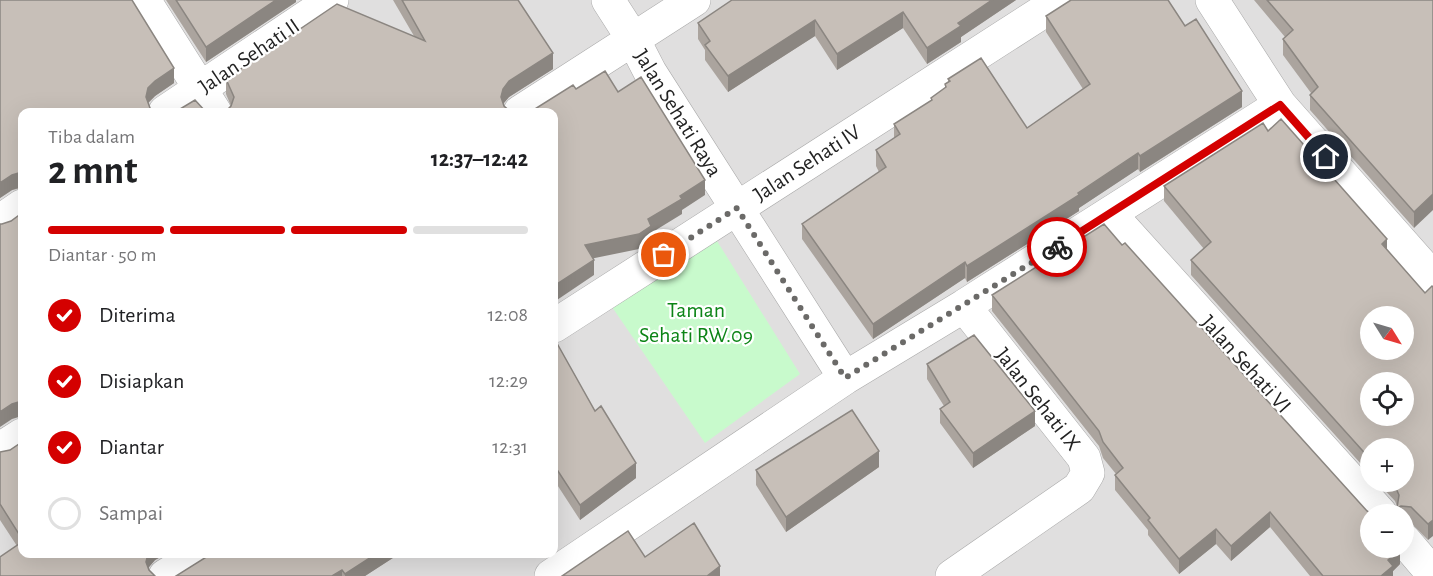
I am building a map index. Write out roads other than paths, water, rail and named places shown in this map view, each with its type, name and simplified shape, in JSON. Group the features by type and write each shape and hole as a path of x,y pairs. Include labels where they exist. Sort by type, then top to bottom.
{"street":[{"path":"144,0 207,101"},
{"name":"Jalan Sehati II","path":"180,108 207,101 332,0"},
{"name":"Jalan Sehati Raya","path":"608,0 633,39 650,72 845,378"},
{"path":"526,108 694,0"},
{"name":"Jalan Sehati IV","path":"558,323 1061,0"},
{"path":"1212,0 1280,105 1433,278"},
{"path":"551,576 845,378 964,306 1280,105"},
{"path":"0,221 18,209"},
{"name":"Jalan Sehati VI","path":"1110,213 1372,504"},
{"name":"Jalan Sehati IX","path":"952,576 1079,489 1088,473 1084,458 964,306"},
{"path":"0,449 18,438"},
{"path":"165,576 194,558"}],"park label":[{"name":"Taman Sehati RW.09","path":"696,322"}]}
